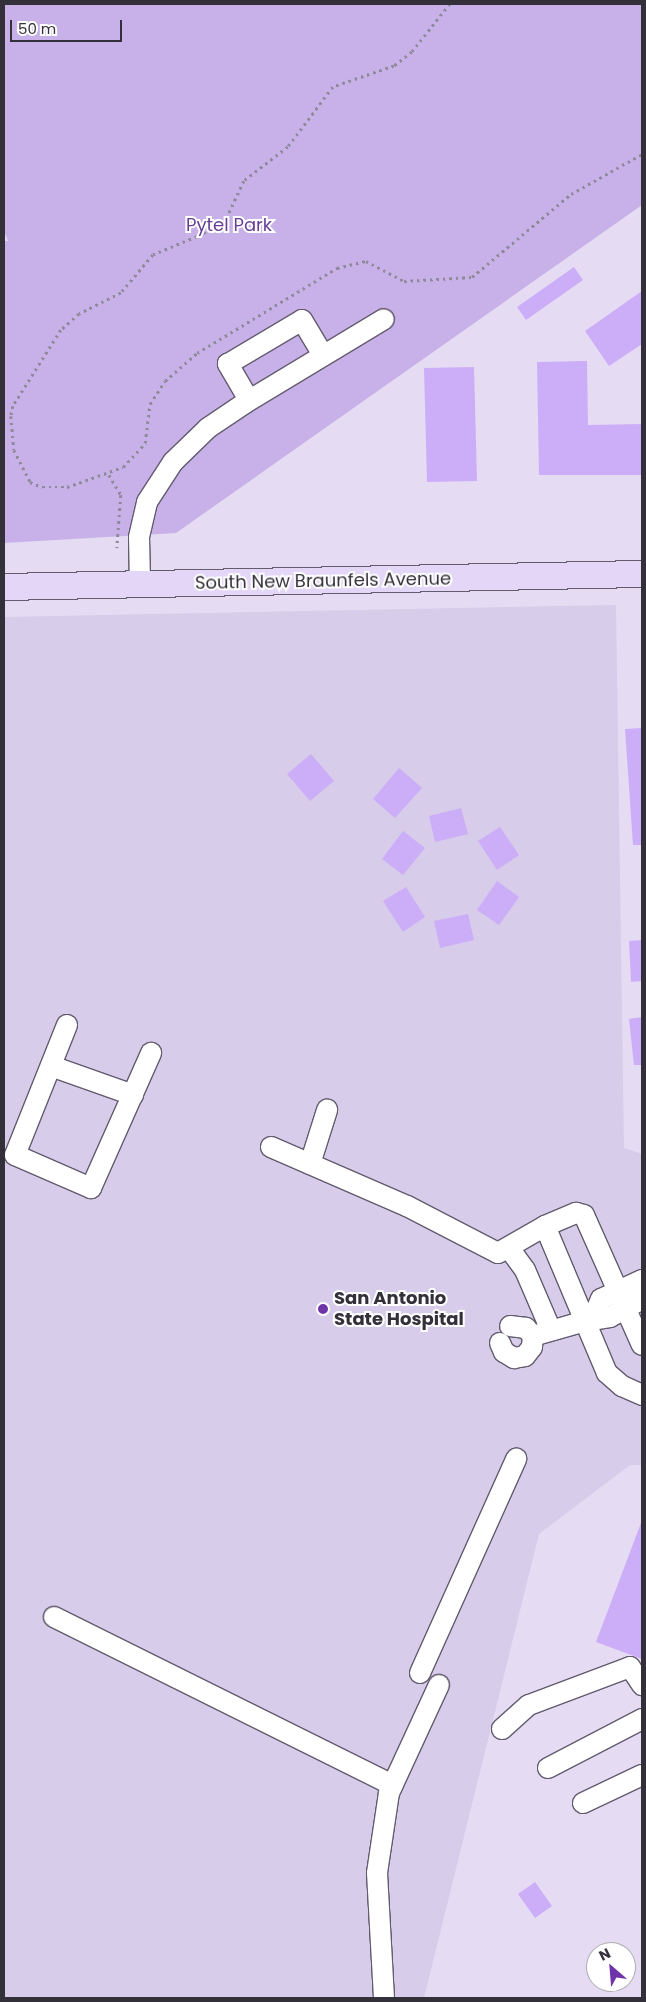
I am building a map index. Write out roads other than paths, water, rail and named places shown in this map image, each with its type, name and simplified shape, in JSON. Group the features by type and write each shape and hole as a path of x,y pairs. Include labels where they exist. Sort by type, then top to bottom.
{"main road":[{"name":"South New Braunfels Avenue","path":"4,587 642,574"}],"lane":[{"path":"140,584 139,537 147,502 173,462 208,428 249,400 384,319"},
{"path":"249,400 228,364 244,354 302,320 323,355"},
{"path":"67,1025 15,1155 91,1188 151,1053"},
{"path":"51,1066 133,1095"},
{"path":"310,1164 327,1110"},
{"path":"271,1147 407,1206 480,1246 498,1253 545,1226 576,1213 584,1215 635,1292 642,1345"},
{"path":"545,1226 589,1319 607,1373 622,1386 642,1395"},
{"path":"509,1248 525,1270 541,1332 529,1352 519,1358 508,1356 505,1335 522,1325 541,1332 589,1319 610,1317 635,1292"},
{"path":"420,1673 516,1459"},
{"path":"54,1617 393,1785"},
{"path":"502,1729 529,1705 630,1667 642,1685"},
{"path":"384,1998 377,1873 393,1785 439,1685"},
{"path":"548,1768 642,1720"},
{"path":"583,1803 642,1776"}],"place":[{"name":"San Antonio State Hospital","path":"323,1309"}],"park label":[{"name":"Pytel Park","path":"229,225"}]}
